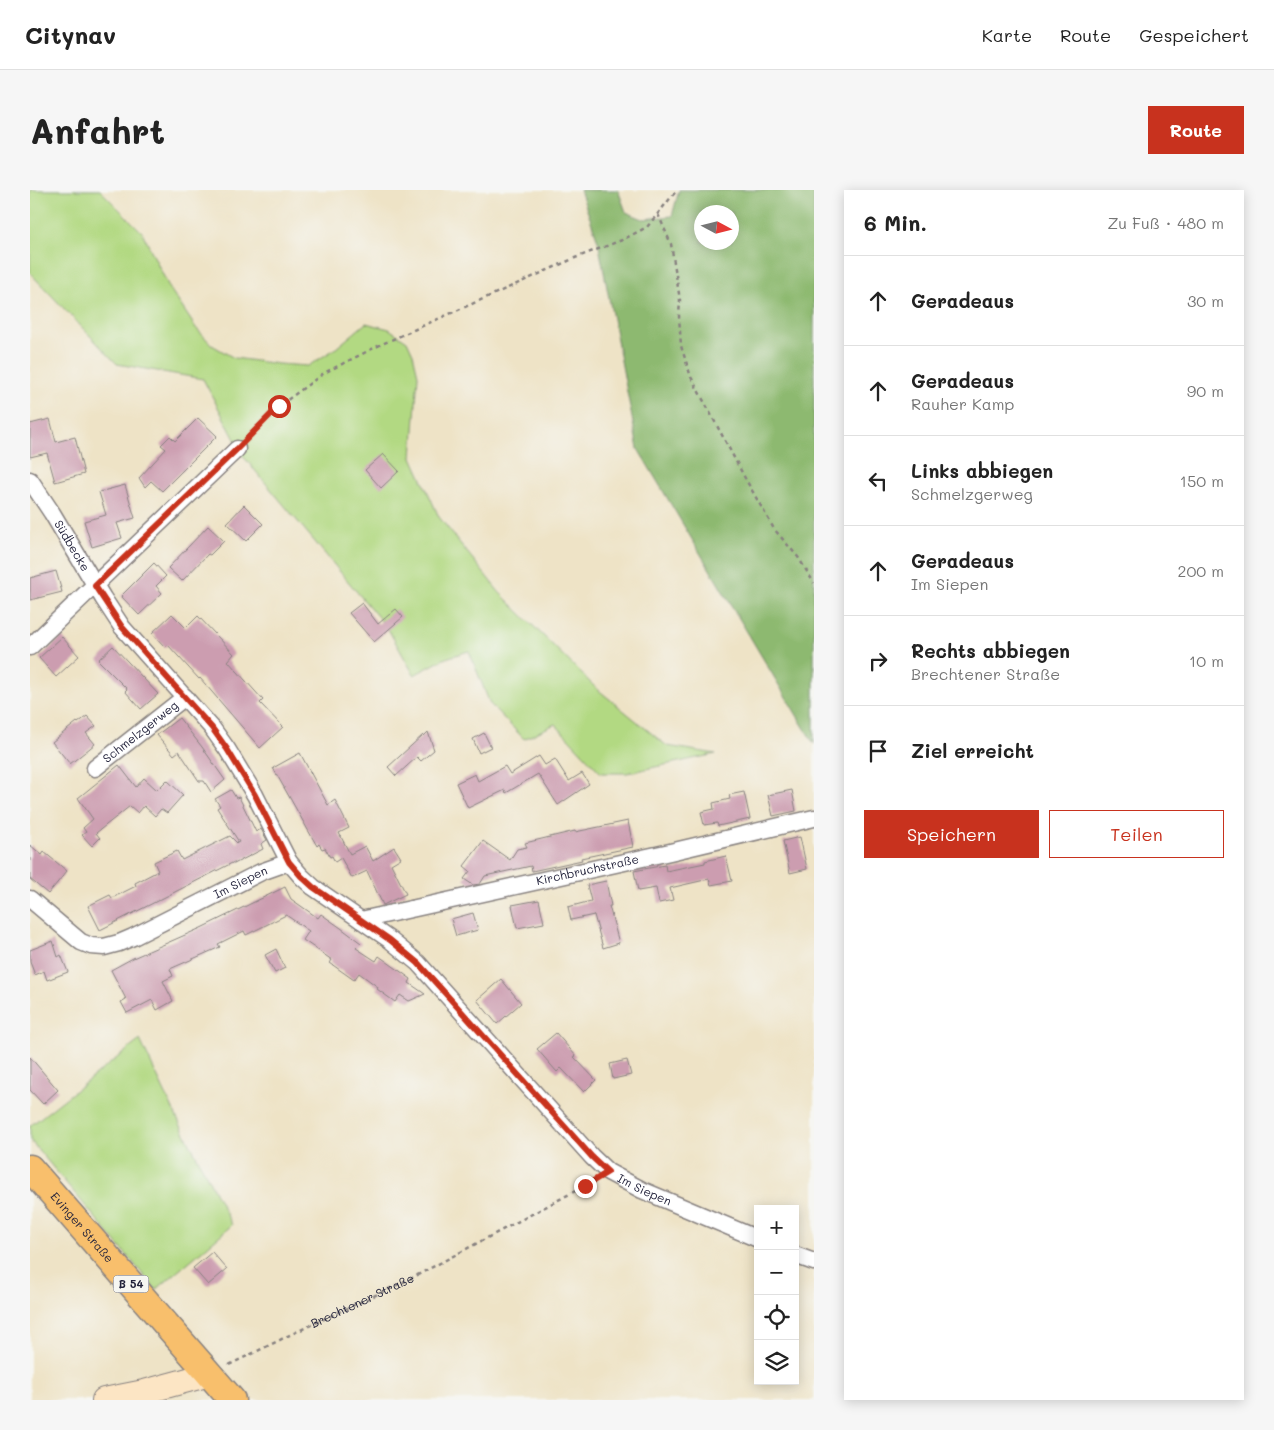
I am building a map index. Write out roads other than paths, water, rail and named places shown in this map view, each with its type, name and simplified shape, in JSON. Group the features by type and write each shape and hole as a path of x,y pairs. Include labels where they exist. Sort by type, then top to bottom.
{"main road":[{"name":"Evinger Straße","path":"30,1168 232,1400"}],"street":[{"path":"30,647 237,449"},
{"name":"Südbecke","path":"30,480 52,513 95,586"},
{"name":"Schmelzgerweg","path":"95,586 122,627 212,728 232,756 255,795 289,862"},
{"name":"Schmelzgerweg","path":"95,768 185,697"},
{"name":"Kirchbruchstraße","path":"361,920 670,852 814,818"},
{"name":"Im Siepen","path":"30,899 80,942 91,946 104,947 133,937 261,872 289,862 313,887 390,940 418,963 592,1157 608,1172 642,1190 754,1237"},
{"path":"799,1256 814,1262"},
{"path":"104,1400 144,1392 210,1374"}]}
